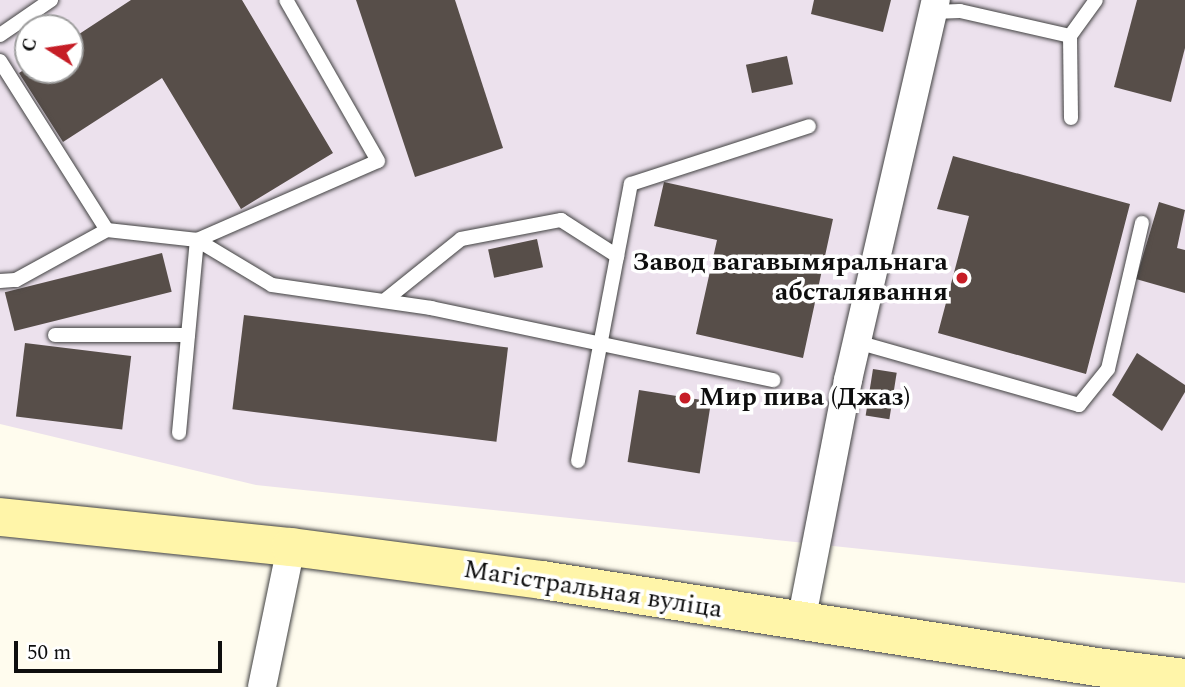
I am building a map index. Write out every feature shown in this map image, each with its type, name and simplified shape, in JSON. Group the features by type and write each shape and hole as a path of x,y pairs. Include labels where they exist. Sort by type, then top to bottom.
{"main road":[{"name":"Магістральная вуліца","path":"0,517 291,547 542,580 801,622 1185,678"}],"street":[{"path":"801,622 815,539 857,342 935,6"},
{"path":"262,687 291,547"}],"lane":[{"path":"0,35 51,0"},
{"path":"197,240 378,161 286,0"},
{"path":"1071,118 1070,36 1096,0"},
{"path":"935,6 1070,36"},
{"path":"0,61 5,79 107,230"},
{"path":"578,461 631,184 809,126"},
{"path":"384,301 461,239 561,220 617,256"},
{"path":"857,342 1079,405 1108,369 1142,223"},
{"path":"0,281 16,281 107,230 197,240 272,285 431,307 774,380"},
{"path":"179,433 197,240"},
{"path":"55,335 188,335"}],"shaded area":[{"path":"0,0 1185,0 1185,583 256,485 0,424"}],"building":[{"path":"131,0 242,0 333,153 241,209 162,78 63,142 26,84 84,84 84,31"},
{"path":"356,0 455,0 503,148 415,177"},
{"path":"814,0 891,0 883,32 811,14"},
{"path":"1137,0 1185,0 1185,48 1171,102 1114,87"},
{"path":"787,56 793,84 752,93 746,65"},
{"path":"953,156 1130,204 1086,374 938,333 969,216 937,209"},
{"path":"664,182 833,219 803,358 696,334 717,240 654,226"},
{"path":"1159,202 1185,210 1177,248 1185,250 1185,293 1136,279"},
{"path":"537,239 543,267 494,278 488,249"},
{"path":"162,253 172,292 14,331 5,292"},
{"path":"244,315 508,347 496,442 232,409"},
{"path":"25,343 131,356 122,429 16,416"},
{"path":"1137,353 1185,385 1185,392 1162,431 1112,395"},
{"path":"873,369 897,373 889,419 866,415"},
{"path":"639,390 711,401 700,474 628,462"}],"place":[{"name":"Завод вагавымяральнага абсталявання","path":"962,278"},
{"name":"Мир пива (Джаз)","path":"685,398"}]}
